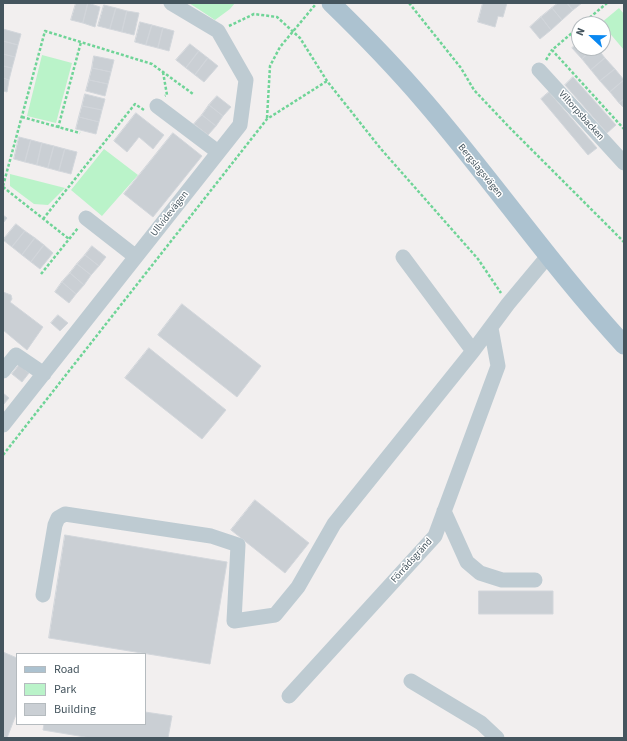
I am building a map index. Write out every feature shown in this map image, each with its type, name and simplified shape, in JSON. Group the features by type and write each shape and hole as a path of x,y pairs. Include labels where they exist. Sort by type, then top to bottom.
{"main road":[{"name":"Bergslagsvägen","path":"331,3 374,44 426,103 548,256 624,345"}],"street":[{"name":"Ullvidevägen","path":"3,425 240,125 246,80 218,31 171,3"},
{"name":"Viltorpsbacken","path":"539,70 624,163"},
{"path":"157,106 218,152"},
{"path":"86,218 136,257"},
{"path":"43,594 55,525 58,518 65,514 211,536 238,545 234,621 275,614 298,587 334,524 473,351 508,304 548,256"},
{"path":"403,257 473,351"},
{"name":"Förrådsgränd","path":"289,696 435,536 498,366 491,328"},
{"path":"3,371 16,355 44,374"},
{"path":"444,512 467,562 480,573 502,580 535,580"},
{"path":"411,681 481,723 497,738"}],"path":[{"path":"267,119 270,66 280,47 316,3"},
{"path":"409,3 462,68 474,90 509,128 624,242"},
{"path":"592,16 607,3"},
{"path":"218,31 254,14 276,18 300,38 327,81 381,148 478,259 508,304"},
{"path":"69,239 3,186 45,31 152,64 194,94"},
{"path":"571,34 552,50 624,129"},
{"path":"58,128 81,42"},
{"path":"43,219 135,104 149,114 167,95 163,72"},
{"path":"3,455 267,119 327,81"},
{"path":"22,118 80,134"},
{"path":"41,274 86,218"}],"green space":[{"path":"189,3 235,3 230,9 215,20"},
{"path":"619,8 624,14 624,50 611,35 611,16 609,16"},
{"path":"42,55 72,63 56,123 27,116"},
{"path":"104,149 138,175 102,216 71,190"},
{"path":"10,174 65,188 48,205 34,204 10,186"}],"building":[{"path":"76,3 88,3 83,23 71,20"},
{"path":"88,3 100,7 95,27 83,23"},
{"path":"483,3 507,3 503,17 498,16 495,27 478,22"},
{"path":"558,3 567,3 573,10 562,20 552,8"},
{"path":"567,3 582,3 573,10"},
{"path":"104,5 116,8 110,29 98,26"},
{"path":"116,8 127,11 122,32 110,29"},
{"path":"552,8 562,20 551,30 541,17"},
{"path":"127,11 139,13 134,35 122,32"},
{"path":"541,17 551,30 540,39 530,27"},
{"path":"140,22 152,25 146,45 135,42"},
{"path":"152,25 163,28 158,48 146,45"},
{"path":"163,28 174,31 169,51 158,48"},
{"path":"3,29 21,34 18,45 3,41"},
{"path":"3,41 18,45 15,57 3,54"},
{"path":"190,44 199,51 186,68 176,60"},
{"path":"199,51 208,58 195,75 186,68"},
{"path":"3,54 15,57 12,68 3,66"},
{"path":"94,56 114,60 111,72 92,68"},
{"path":"585,56 603,56 605,58 591,70 582,59"},
{"path":"208,58 218,66 204,82 195,75"},
{"path":"605,58 615,69 600,81 591,70"},
{"path":"3,66 12,68 9,80 3,78"},
{"path":"92,68 111,72 108,84 89,80"},
{"path":"615,69 624,80 610,92 600,81"},
{"path":"573,77 616,125 607,133 565,85"},
{"path":"3,78 9,80 7,92 3,91"},
{"path":"89,80 108,84 105,96 86,91"},
{"path":"624,80 624,99 619,103 610,92"},
{"path":"549,92 597,148 588,155 541,99"},
{"path":"85,94 105,99 102,110 82,106"},
{"path":"217,96 231,107 223,116 209,105"},
{"path":"624,99 624,108 619,103"},
{"path":"209,105 223,116 216,126 202,115"},
{"path":"82,106 102,110 99,122 79,117"},
{"path":"136,113 164,135 153,149 139,137 127,152 114,141"},
{"path":"202,115 216,126 208,135 194,124"},
{"path":"79,117 99,122 96,134 76,129"},
{"path":"173,133 202,156 153,217 124,194"},
{"path":"19,137 31,140 25,162 14,159"},
{"path":"31,140 42,143 37,165 25,162"},
{"path":"42,143 54,146 48,168 37,165"},
{"path":"54,146 65,149 59,171 48,168"},
{"path":"65,149 77,152 71,174 59,171"},
{"path":"3,215 7,218 3,223"},
{"path":"16,224 25,231 12,247 3,240"},
{"path":"25,231 35,238 22,255 12,247"},
{"path":"35,238 44,245 31,262 22,255"},
{"path":"44,245 53,253 40,269 31,262"},
{"path":"92,246 106,257 99,266 85,255"},
{"path":"85,255 99,266 91,275 77,264"},
{"path":"77,264 91,275 84,285 70,273"},
{"path":"70,273 84,285 76,294 62,282"},
{"path":"62,282 76,294 69,303 55,292"},
{"path":"3,292 11,295 12,299 10,302 43,327 27,350 3,330"},
{"path":"182,304 261,366 237,397 158,335"},
{"path":"58,315 68,323 60,331 51,323"},
{"path":"149,348 226,410 202,439 125,378"},
{"path":"19,365 29,373 22,382 12,374"},
{"path":"3,393 9,398 3,405"},
{"path":"255,500 309,543 285,573 231,530"},
{"path":"65,535 227,562 210,664 49,638"},
{"path":"479,591 553,591 553,614 479,614"},
{"path":"3,652 16,658 16,715 7,738 3,738"},
{"path":"146,712 172,716 168,738 91,738 43,730 44,725 146,725"}]}
